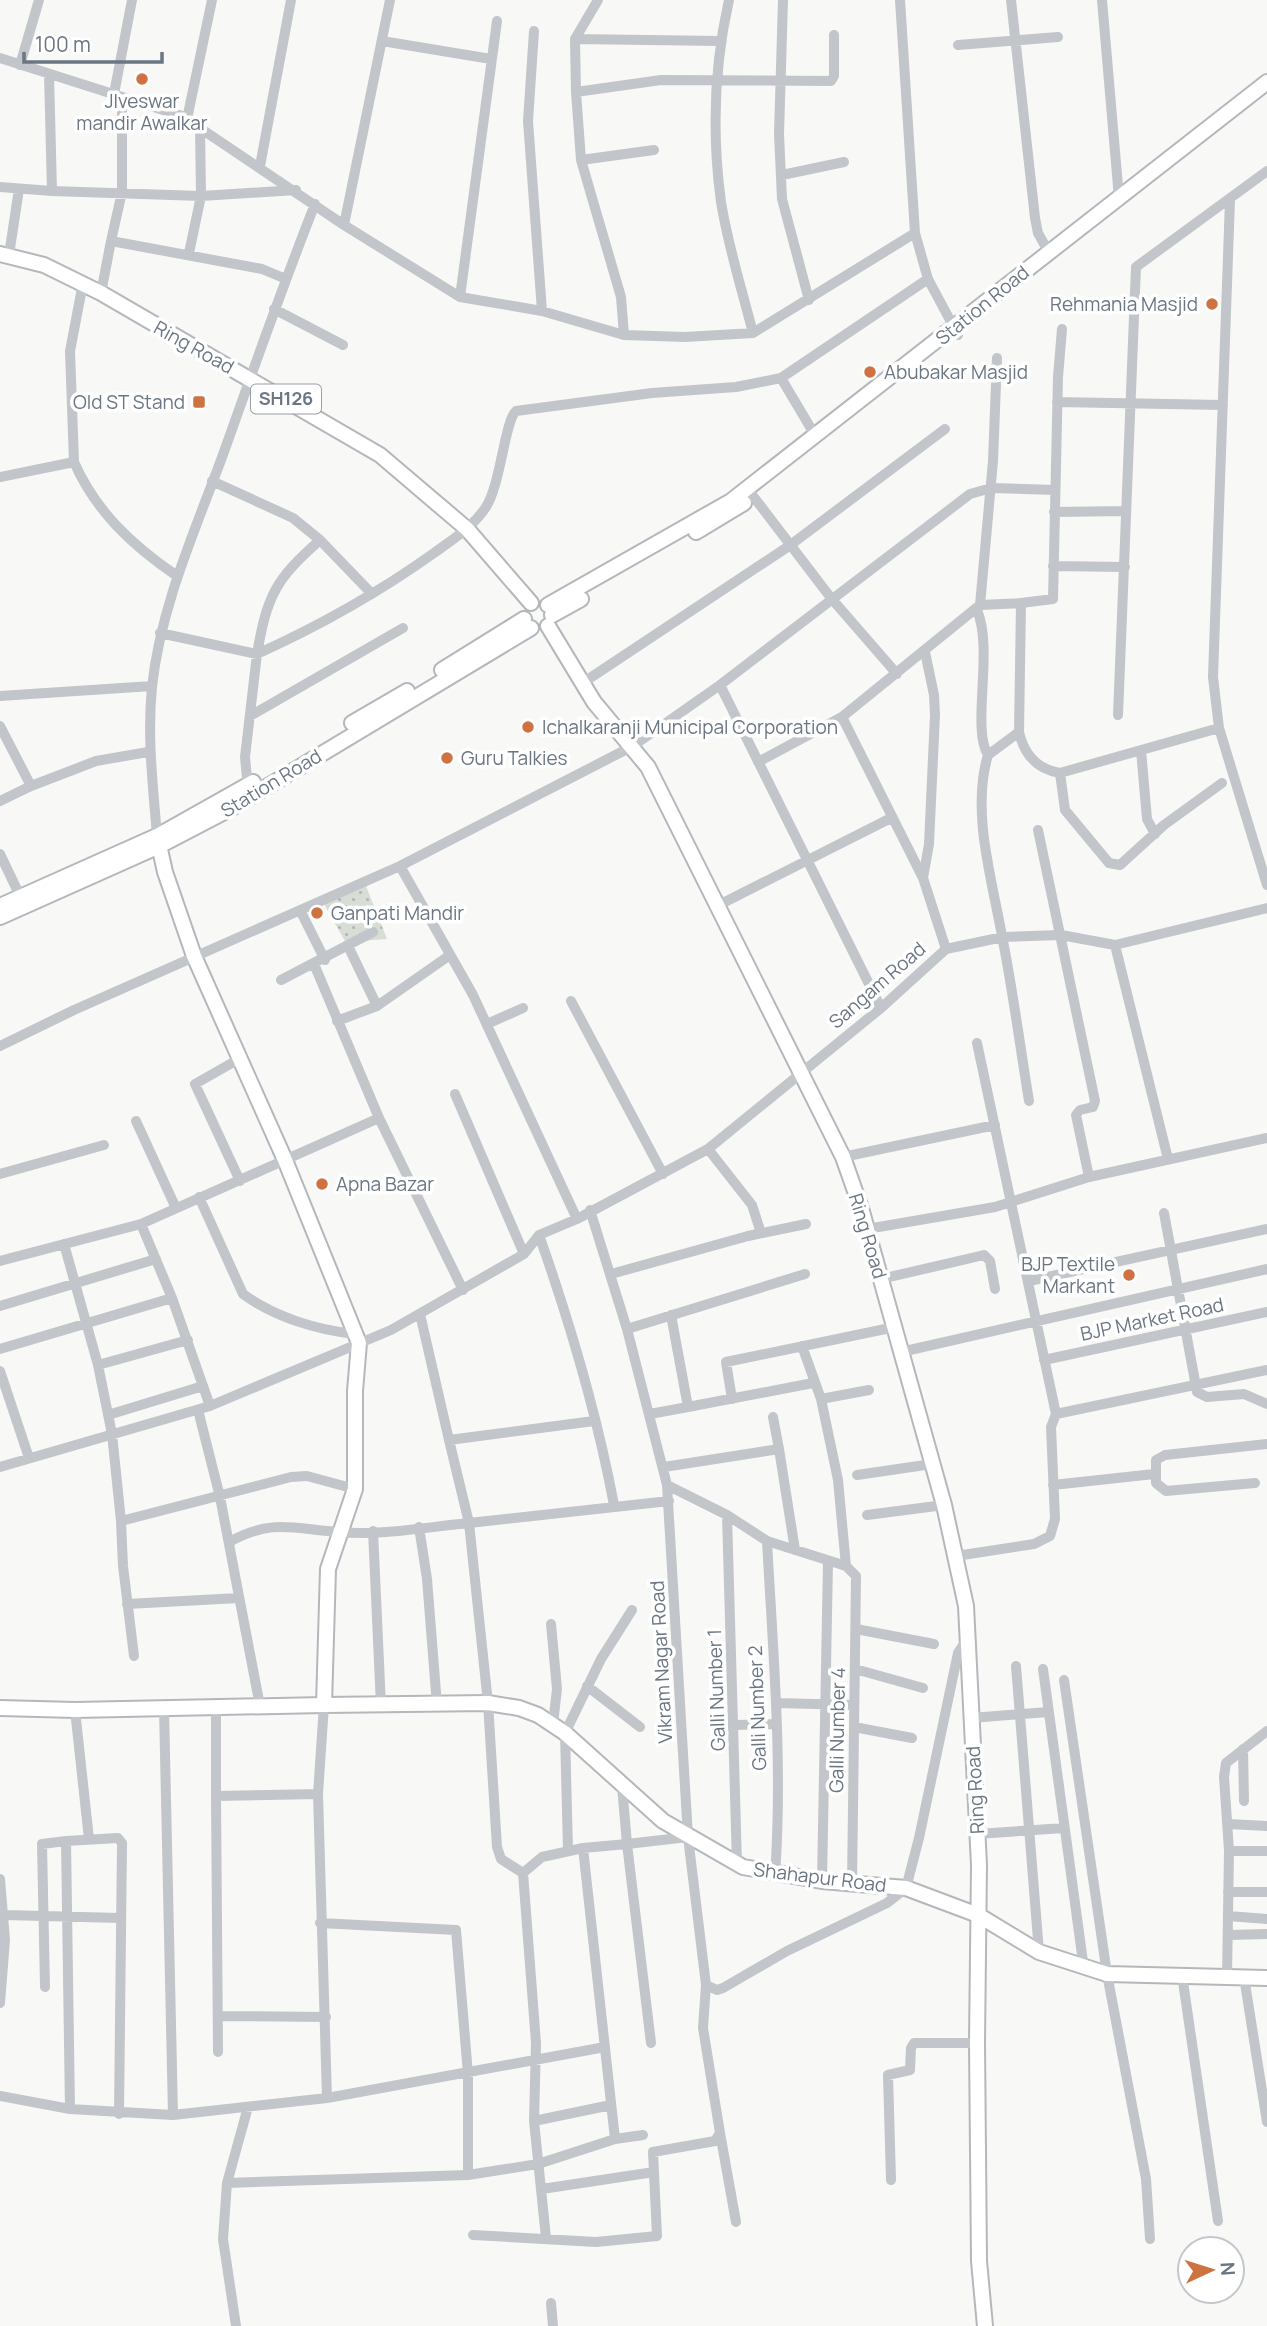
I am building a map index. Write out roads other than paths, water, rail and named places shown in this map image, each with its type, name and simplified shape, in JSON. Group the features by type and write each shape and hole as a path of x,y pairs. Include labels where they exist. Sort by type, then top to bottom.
{"main road":[{"name":"Station Road","path":"549,615 725,516 753,496 956,332 1048,251 1267,82"},
{"name":"Station Road","path":"549,615 731,501 1178,164 1267,90"},
{"name":"Ring Road","path":"5,255 44,265 83,283 174,338 248,376 380,454 467,529 531,603"},
{"path":"531,603 549,615 536,630 527,623 526,607 531,603"},
{"name":"Ring Road","path":"549,615 581,684 648,767 715,907 843,1157 867,1229 957,1556 966,1606 977,1834 979,2261 985,2326"},
{"name":"Station Road","path":"0,918 158,841 527,623"},
{"name":"Station Road","path":"0,906 158,841"},
{"path":"158,841 194,956 285,1160 357,1339 355,1489 339,1532 326,1589 324,1705"},
{"name":"Shahapur Road","path":"0,1708 75,1710 488,1703 519,1708 559,1729 663,1821 688,1838 737,1864 775,1875 852,1885 906,1888 978,1915 1038,1952 1084,1969 1107,1974 1267,1978"}],"street":[{"path":"20,65 39,0"},
{"path":"101,293 122,192 118,96 132,0"},
{"path":"187,119 212,0"},
{"path":"260,166 292,0"},
{"path":"344,225 390,0"},
{"path":"598,0 575,39 581,160 621,297 624,335"},
{"path":"729,0 720,41 715,131 722,204 753,333"},
{"path":"783,0 780,80 782,199 808,300"},
{"path":"900,0 915,233 928,279 956,332"},
{"path":"1010,0 1035,218 1038,233 1048,251"},
{"path":"1102,0 1119,198"},
{"path":"460,297 497,21"},
{"path":"534,31 528,121 542,311"},
{"path":"576,92 661,80 831,81 834,76 834,35"},
{"path":"958,45 1058,37"},
{"path":"575,39 720,41"},
{"path":"382,41 491,59"},
{"path":"0,58 187,119 296,190 344,225 460,297 542,311 624,335 685,337 753,333 915,233"},
{"path":"49,74 52,191"},
{"path":"189,253 201,196 200,127"},
{"path":"581,160 654,150"},
{"path":"782,175 844,162"},
{"path":"1118,715 1136,267 1267,172"},
{"path":"0,187 201,196 296,190"},
{"path":"5,255 19,189"},
{"path":"1230,200 1213,677 1219,728 1267,885"},
{"path":"158,841 148,752 152,686 160,633 177,576 248,376 315,204"},
{"path":"111,241 189,253 262,269 286,279"},
{"path":"160,633 257,654 313,629 372,594 467,529 485,509 498,483 509,423 516,411 662,392 736,387 781,378 928,279"},
{"path":"83,283 70,351 74,462 107,517 137,549 177,576"},
{"path":"274,309 343,345"},
{"path":"758,762 842,717 979,607 1053,599 1057,402 1062,330"},
{"path":"997,358 991,488 979,607 985,641 983,733 988,755 983,842 1003,937 1029,1101"},
{"path":"781,378 816,437"},
{"path":"1057,402 1223,405"},
{"path":"581,684 789,546 945,429"},
{"path":"0,477 74,462"},
{"path":"212,481 293,518 320,540 372,594"},
{"path":"0,1046 194,956 400,866 633,746 720,685 970,494 991,488 1055,490"},
{"path":"753,496 831,598 897,674"},
{"path":"1054,512 1126,511"},
{"path":"248,790 245,757 257,654 266,608 284,572 320,540"},
{"path":"1053,566 1125,567"},
{"path":"1021,604 1019,732 1023,749 1035,764 1060,773 1219,728"},
{"path":"250,716 403,628"},
{"path":"923,878 929,844 935,715 934,695 925,652"},
{"path":"720,685 881,1008"},
{"path":"0,696 152,686"},
{"path":"842,717 923,878 946,949"},
{"path":"0,726 31,786"},
{"path":"988,755 1019,732"},
{"path":"1141,750 1147,820 1155,834"},
{"path":"0,801 96,761 148,752"},
{"path":"1060,773 1065,810 1108,863 1125,864 1155,834 1222,782"},
{"path":"715,907 891,818"},
{"path":"1038,830 1095,1101 1093,1107 1080,1110 1076,1115 1089,1177"},
{"path":"0,854 20,896"},
{"path":"400,866 487,1024 576,1219"},
{"name":"Sangam Road","path":"539,1235 576,1219 708,1149 881,1008 946,949 1003,937 1061,934 1115,945 1267,908"},
{"path":"300,910 337,1021 379,1118 463,1290"},
{"path":"281,980 373,932"},
{"path":"1115,945 1168,1159"},
{"path":"348,946 377,1006"},
{"path":"337,1021 377,1006 450,955"},
{"path":"571,1001 663,1174"},
{"path":"487,1024 523,1008"},
{"path":"957,1556 1045,1540 1054,1531 1051,1427 1056,1414 1013,1200 977,1043"},
{"path":"239,1059 195,1084 240,1181"},
{"path":"455,1094 524,1254"},
{"path":"0,1261 141,1224 175,1206 240,1181 379,1118"},
{"path":"136,1121 175,1206"},
{"path":"843,1157 995,1125"},
{"path":"867,1229 995,1207 1089,1177 1267,1138"},
{"path":"0,1174 104,1145"},
{"path":"708,1149 752,1205 761,1233"},
{"path":"199,1197 243,1294 255,1303 310,1326 357,1339"},
{"name":"Vikram Nagar Road","path":"590,1210 627,1329 667,1485 688,1838 706,1985 703,2028 736,2222"},
{"path":"1164,1213 1197,1392 1203,1397 1244,1394 1267,1404"},
{"path":"141,1224 188,1340 210,1406"},
{"path":"611,1273 761,1233 806,1224"},
{"path":"1029,1281 1267,1229"},
{"path":"0,1467 210,1406 357,1339 420,1314 524,1254 539,1235"},
{"path":"539,1235 565,1310 604,1449 614,1506"},
{"path":"64,1244 98,1365 112,1434 134,1656"},
{"path":"881,1279 984,1255 990,1261 995,1289"},
{"path":"0,1306 156,1259"},
{"path":"901,1352 1267,1269"},
{"path":"627,1329 806,1274"},
{"path":"0,1349 172,1298"},
{"name":"BJP Market Road","path":"1044,1360 1267,1312"},
{"path":"420,1314 469,1524 488,1703 497,1847 501,1859 523,1873"},
{"path":"671,1315 688,1407"},
{"path":"732,1399 726,1362 895,1327"},
{"path":"98,1365 188,1340"},
{"path":"667,1485 727,1515 768,1541 846,1566 838,1480 821,1399 813,1383 802,1346"},
{"path":"1056,1414 1267,1370"},
{"path":"0,1371 3,1393 29,1458"},
{"path":"650,1414 813,1383"},
{"path":"108,1415 203,1387"},
{"path":"821,1399 869,1390"},
{"path":"198,1410 220,1497 260,1706"},
{"path":"773,1417 795,1550"},
{"path":"449,1440 594,1421"},
{"path":"1255,1483 1166,1491 1159,1489 1154,1474 1156,1460 1165,1455 1267,1444"},
{"path":"664,1467 779,1449"},
{"path":"858,1475 932,1464"},
{"path":"1054,1485 1154,1474"},
{"path":"121,1521 307,1476 355,1489"},
{"path":"229,1542 259,1529 276,1526 296,1525 339,1532 373,1531 469,1524 669,1501"},
{"path":"867,1515 944,1505"},
{"name":"Galli Number 1","path":"727,1515 737,1864"},
{"path":"419,1527 427,1579 437,1705"},
{"path":"373,1531 381,1706"},
{"name":"Galli Number 2","path":"768,1541 777,1724 778,1823 775,1875"},
{"path":"822,1881 823,1703 828,1561"},
{"name":"Galli Number 4","path":"846,1566 856,1576 852,1885"},
{"path":"127,1604 239,1598"},
{"path":"559,1729 632,1610"},
{"path":"551,1625 568,1850"},
{"path":"856,1629 934,1644"},
{"path":"706,1985 717,1990 723,1988 787,1951 887,1903 906,1888 958,1653 967,1639"},
{"path":"1016,1666 1038,1952"},
{"path":"855,1669 923,1688"},
{"path":"1043,1669 1084,1969"},
{"path":"1064,1680 1107,1974 1146,2179 1150,2239"},
{"path":"587,1686 640,1727"},
{"path":"776,1703 854,1704"},
{"path":"324,1705 318,1794 327,2098"},
{"path":"164,1708 173,2115"},
{"path":"216,1708 218,2052"},
{"path":"75,1710 89,1839"},
{"path":"971,1718 1048,1712"},
{"path":"735,1725 777,1724"},
{"path":"854,1727 912,1738"},
{"path":"1267,1731 1267,1742"},
{"path":"1227,1977 1229,1852 1224,1777 1226,1763 1267,1731"},
{"path":"1243,1749 1244,1801"},
{"path":"622,1786 651,2043"},
{"path":"216,1796 318,1794"},
{"path":"1228,1824 1267,1826"},
{"path":"977,1834 1064,1828"},
{"path":"45,1987 41,1844 118,1838 122,1843 119,2114"},
{"path":"523,1873 542,1857 568,1850 688,1838"},
{"path":"66,1841 70,2109"},
{"path":"583,1848 615,2139"},
{"path":"1229,1852 1267,1851"},
{"path":"523,1873 536,2059 534,2121 546,2238"},
{"path":"0,1880 5,1914 0,2003"},
{"path":"1228,1892 1267,1892"},
{"path":"5,1914 120,1918"},
{"path":"1228,1916 1267,1919"},
{"path":"320,1923 456,1930 468,2074 468,2175"},
{"path":"1228,1935 1267,1934"},
{"path":"1182,1975 1217,2221"},
{"path":"1244,1977 1267,2122"},
{"path":"218,2016 326,2017"},
{"path":"891,2180 888,2075 910,2070 911,2048 914,2043 976,2043"},
{"path":"0,2096 70,2109 119,2114 173,2115 327,2098 604,2047"},
{"path":"534,2121 611,2105"},
{"path":"236,2326 223,2239 227,2183 248,2107"},
{"path":"473,2235 596,2242 657,2236 653,2152 715,2141 720,2133"},
{"path":"227,2183 468,2175 538,2164 615,2139 643,2135"},
{"path":"542,2189 654,2172"},
{"path":"551,2303 553,2326"}],"place":[{"name":"JIveswar mandir Awalkar","path":"142,79"},
{"name":"Rehmania Masjid","path":"1212,304"},
{"name":"Abubakar Masjid","path":"870,372"},
{"name":"Old ST Stand","path":"199,402"},
{"name":"Ichalkaranji Municipal Corporation","path":"528,727"},
{"name":"Guru Talkies","path":"447,758"},
{"name":"Ganpati Mandir","path":"317,913"},
{"name":"Apna Bazar","path":"322,1184"},
{"name":"BJP Textile Markant","path":"1129,1275"}]}
